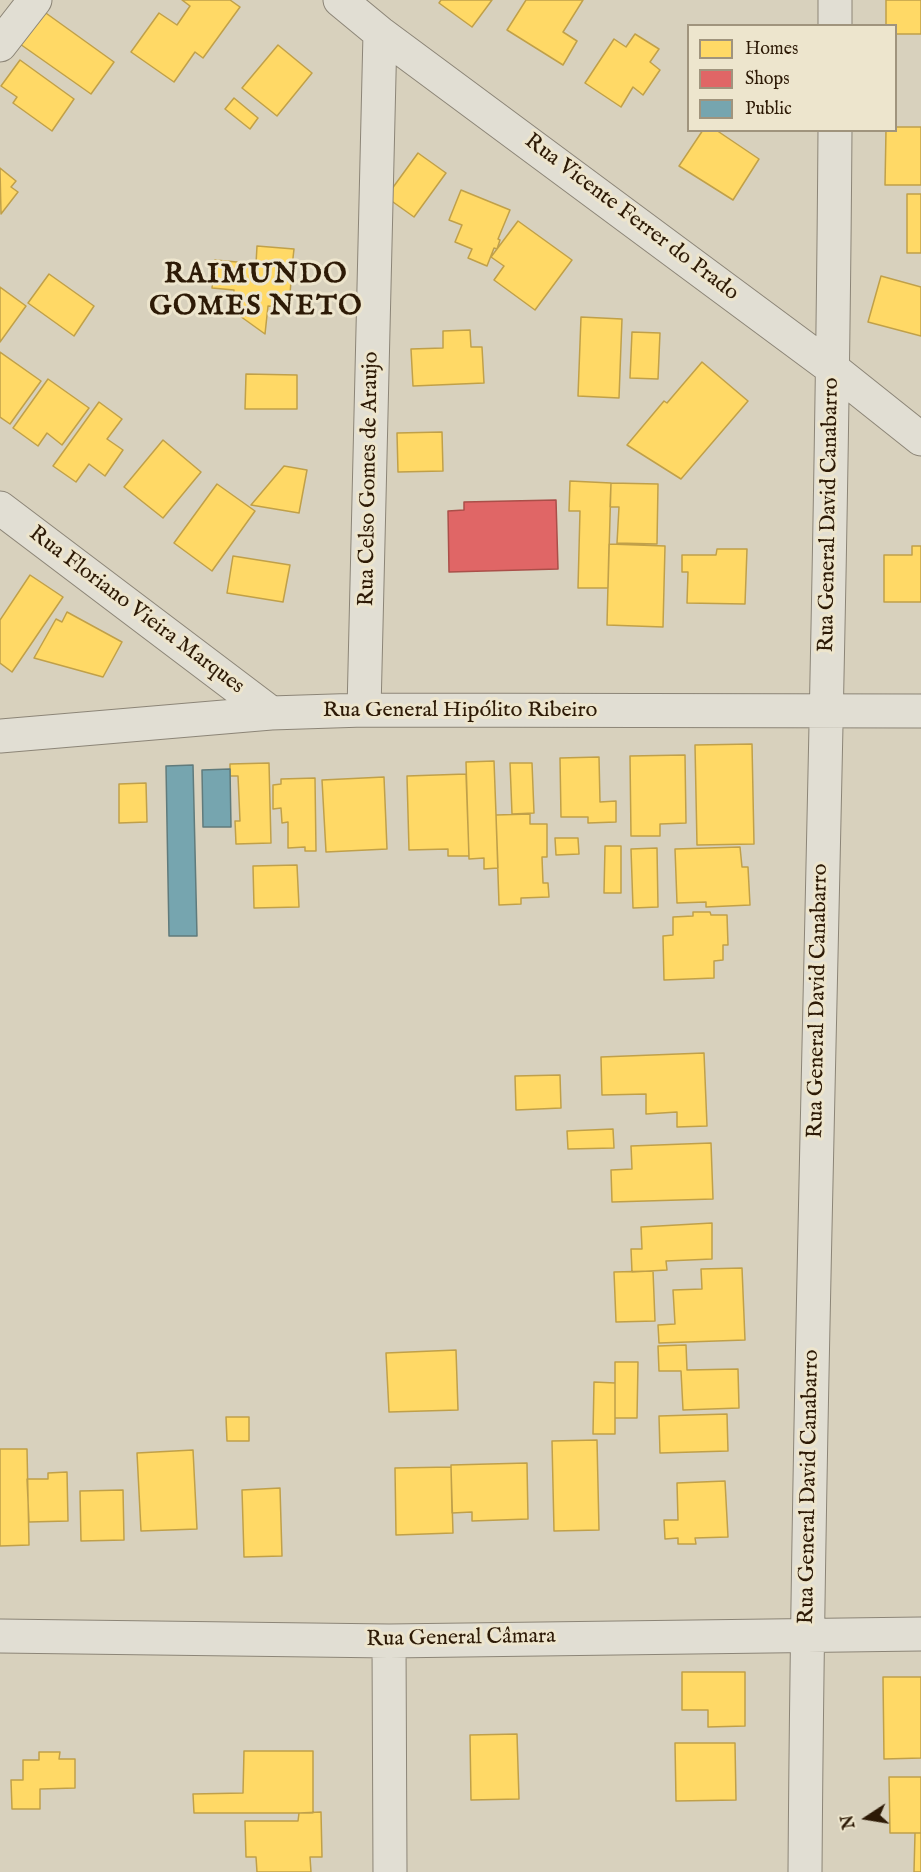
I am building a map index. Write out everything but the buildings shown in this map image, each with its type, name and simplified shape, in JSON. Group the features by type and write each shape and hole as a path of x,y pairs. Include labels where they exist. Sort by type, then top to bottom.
{"street":[{"path":"0,45 34,0"},
{"name":"Rua Vicente Ferrer do Prado","path":"339,0 380,33 833,369 921,439"},
{"path":"835,24 836,0"},
{"name":"Rua Celso Gomes de Araujo","path":"364,710 380,33"},
{"name":"Rua General David Canabarro","path":"805,1872 807,1635 833,369 835,132"},
{"name":"Rua Floriano Vieira Marques","path":"0,508 272,713"},
{"name":"Rua General Hipólito Ribeiro","path":"0,736 272,713 364,710 921,711"},
{"name":"Rua General Câmara","path":"0,1636 388,1641 921,1634"},
{"path":"388,1641 390,1872"}],"district":[{"name":"RAIMUNDO GOMES NETO","path":"256,292"}]}
